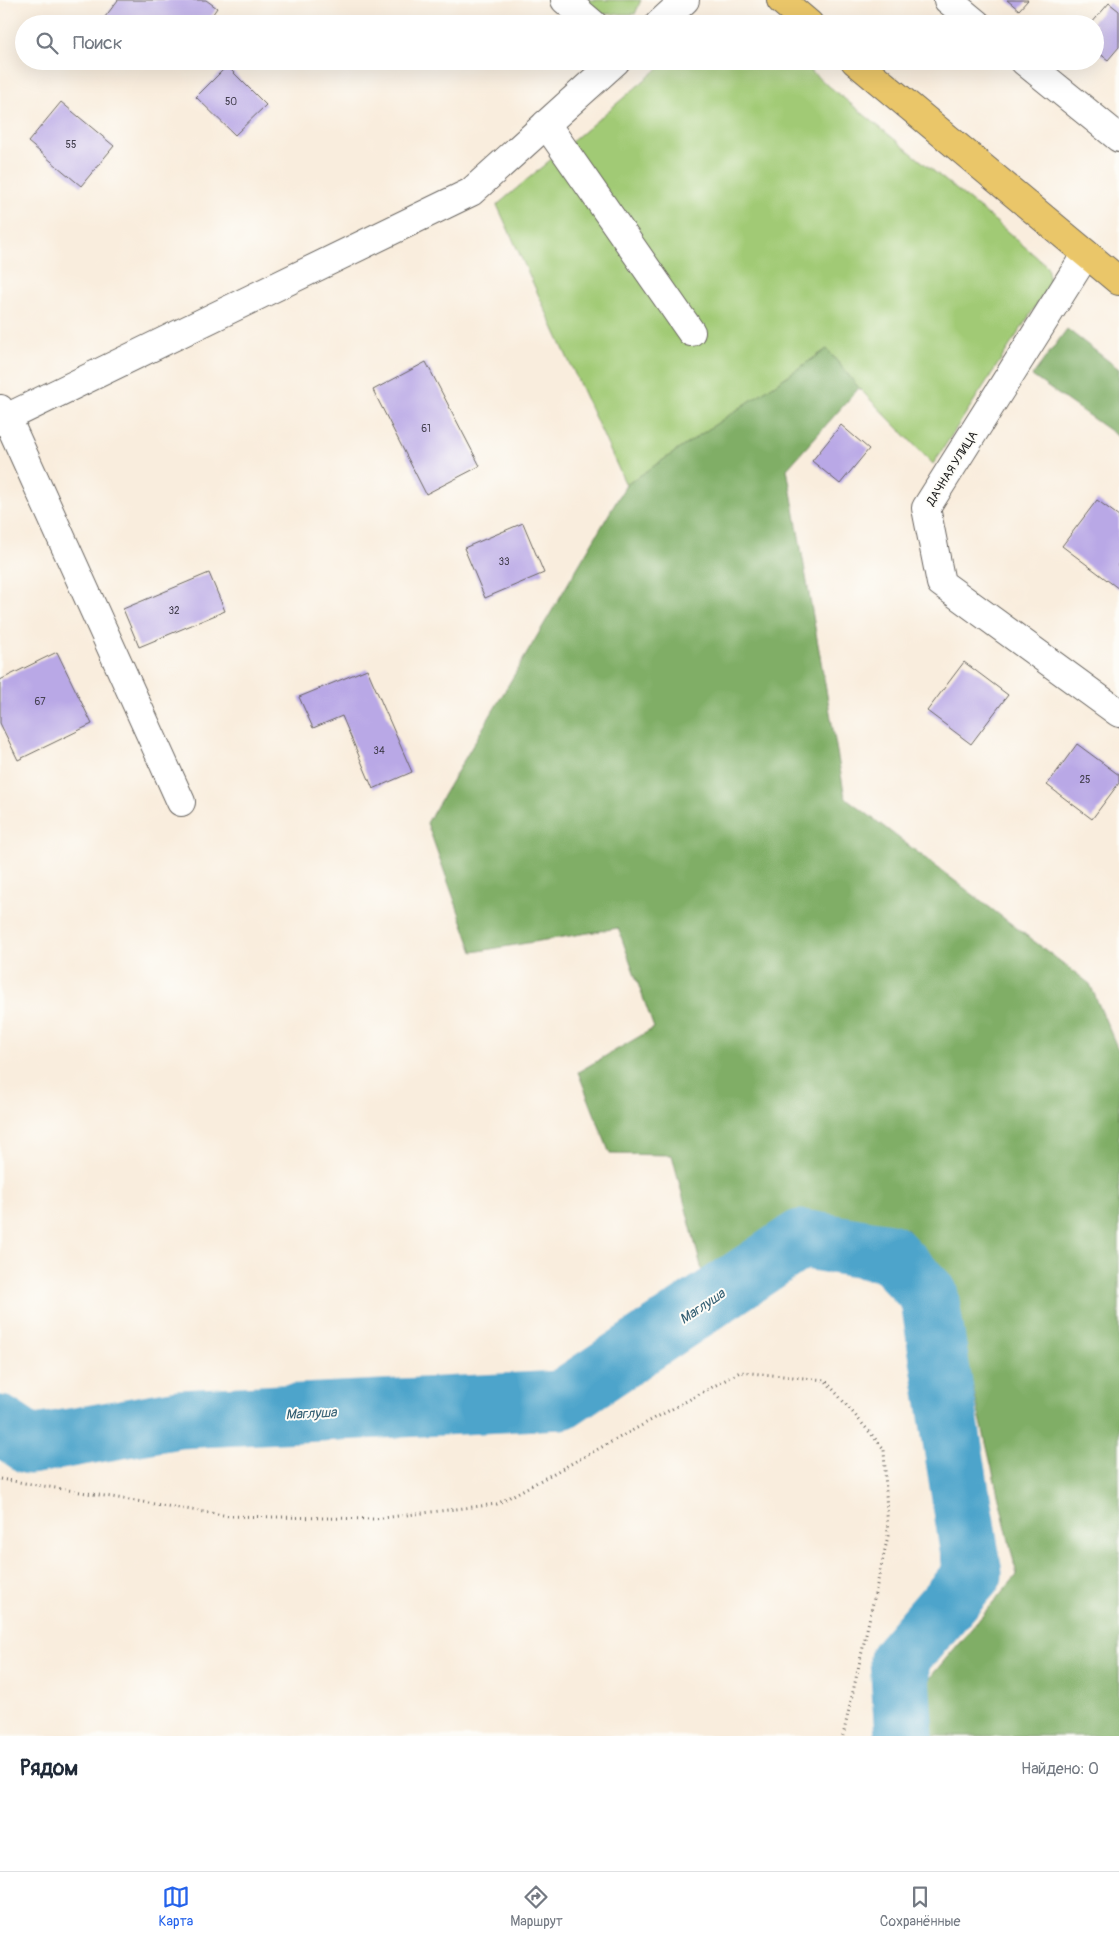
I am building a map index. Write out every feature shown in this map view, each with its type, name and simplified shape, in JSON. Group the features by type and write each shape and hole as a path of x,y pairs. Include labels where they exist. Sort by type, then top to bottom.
{"main road":[{"path":"781,0 798,15"},
{"path":"866,70 1119,281"}],"street":[{"path":"565,0 582,15"},
{"path":"669,15 685,0"},
{"path":"948,0 966,15"},
{"path":"181,802 2,416 471,192 606,70"},
{"path":"1035,70 1119,138"},
{"path":"546,124 691,332"},
{"name":"ДАЧНАЯ УЛИЦА","path":"1086,254 926,508 941,583 1119,713"}],"path":[{"path":"0,1479 228,1516 374,1519 412,1515 497,1504 740,1372 825,1380 884,1449 888,1536 843,1736"}],"green space":[{"path":"582,0 641,0 635,14 598,14"},
{"path":"656,70 809,70 994,220 1047,266 1050,284 933,464 859,388 827,349 626,485 497,205"},
{"path":"1067,329 1119,369 1119,437 1032,376"},
{"path":"827,349 859,388 787,469 845,797 1090,984 1119,1052 1119,1736 925,1736 921,1688 1017,1575 951,1294 907,1229 797,1219 704,1278 672,1155 610,1154 578,1072 654,1028 618,928 473,952 427,823 626,485"}],"building":[{"path":"118,0 206,0 217,8 212,15 107,15"},
{"path":"1007,0 1028,0 1019,10"},
{"path":"1109,3 1119,11 1119,47 1108,60 1104,57 1104,15 1099,15"},
{"path":"223,70 231,70 266,105 235,135 196,97"},
{"path":"61,102 114,146 81,186 28,142"},
{"path":"426,362 480,466 426,494 373,390"},
{"path":"841,425 869,449 840,484 812,461"},
{"path":"1097,500 1119,516 1119,589 1062,546"},
{"path":"523,523 544,573 485,598 464,548"},
{"path":"209,573 225,611 139,647 123,609"},
{"path":"57,652 92,724 18,760 0,723 0,680"},
{"path":"964,662 1008,695 971,744 927,711"},
{"path":"367,669 412,772 373,789 342,716 313,728 299,697"},
{"path":"1077,744 1119,775 1119,783 1092,819 1047,785"}],"waterway":[{"name":"Маглуша","path":"0,1425 30,1445 179,1419 561,1400 801,1239 889,1253 929,1295 973,1574 899,1660 904,1736"}]}
